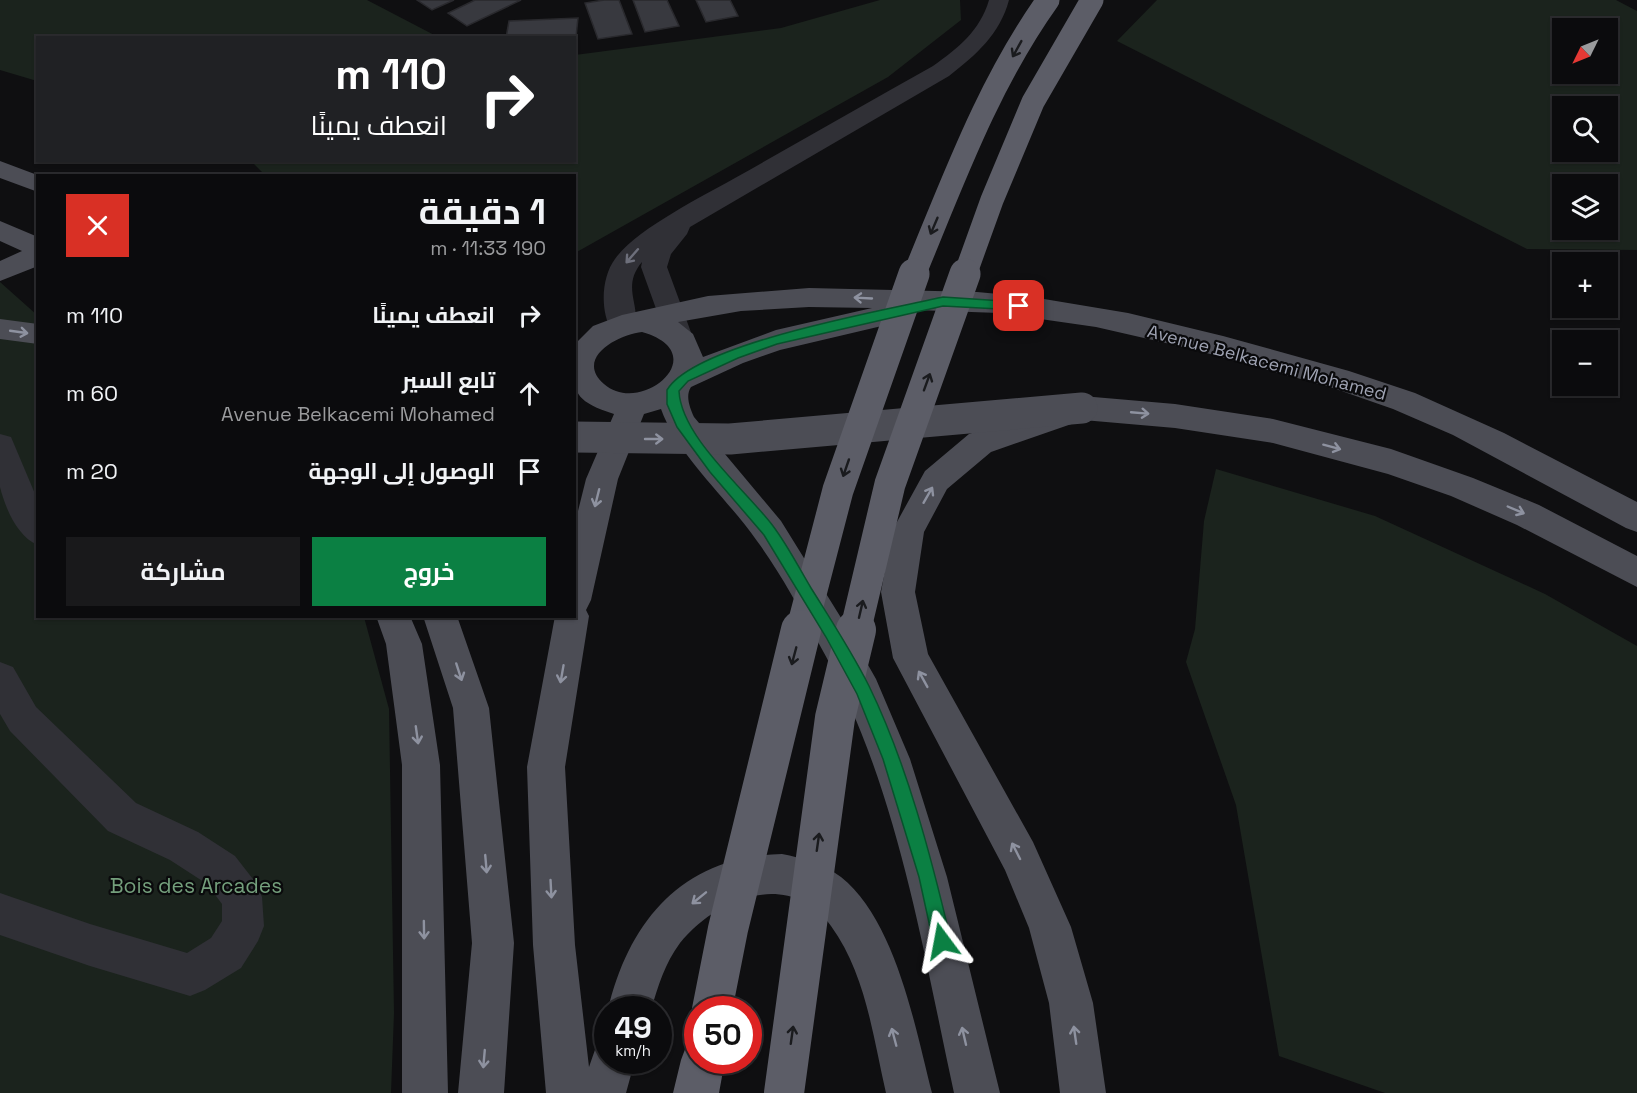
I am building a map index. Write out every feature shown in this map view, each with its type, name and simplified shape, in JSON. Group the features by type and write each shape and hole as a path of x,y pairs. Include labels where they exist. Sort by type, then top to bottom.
{"highway":[{"path":"715,996 728,929 783,698 838,490 912,279 983,109 1030,26 1048,0"},
{"path":"784,1093 835,718 890,484 997,189 1033,102 1092,0"},
{"path":"696,1093 700,1074"}],"main road":[{"path":"0,169 36,183"},
{"path":"0,230 36,247"},
{"path":"0,272 36,256"},
{"path":"576,322 668,328 754,301 814,296 943,302"},
{"path":"628,324 593,341 584,351 580,363 580,385 607,400 633,404 662,397 679,384 733,355 776,340 943,302"},
{"name":"Avenue Belkacemi Mohamed","path":"943,302 998,303 1083,314 1200,340 1328,375 1403,400 1479,433 1637,518"},
{"path":"675,324 690,355 689,367 679,384 674,404 681,423 715,468 769,531 831,632 863,691 891,759 927,877 977,1093"},
{"path":"0,329 36,334"},
{"path":"576,591 602,479 633,404"},
{"path":"576,437 730,440 1082,408 1175,416 1273,431 1391,462 1462,487 1528,515 1595,548 1637,572"},
{"path":"1082,408 980,443 936,480 908,531 898,592 911,658 1019,856 1050,927 1071,1003 1083,1093"},
{"path":"394,618 404,644 421,765 425,1093"},
{"path":"442,618 471,708 494,943 481,1093"},
{"path":"569,1093 554,945 546,767 572,618"},
{"path":"634,996 646,959 672,921 705,892 743,876 783,873 818,885 843,909 873,958 909,1093"},
{"path":"603,1093 609,1074"}],"street":[{"path":"628,324 617,282 625,264 638,249 697,210 941,71 967,52 986,31 999,0"},
{"path":"675,324 656,276 655,259 663,243 697,210"},
{"path":"0,449 28,517 36,528"},
{"path":"0,680 23,719 122,817 184,846 221,870 242,897 243,926 226,953 190,975 90,945 0,914"}],"green space":[{"path":"0,0 367,0 436,36 36,36 36,81 0,70"},
{"path":"880,0 960,0 961,20 888,77 576,252 576,174 264,174 252,162 576,162 576,55 781,28"},
{"path":"1157,0 1616,0 1637,11 1637,250 1527,249 1117,41"},
{"name":"Bois des Arcades","path":"0,282 36,314 36,618 364,618 389,709 394,1013 391,1093 0,1093"},
{"path":"1216,469 1375,516 1545,594 1637,646 1637,1093 1385,1093 1279,1056 1236,805 1186,662 1195,629 1204,521"}],"building":[{"path":"417,0 454,0 432,10"},
{"path":"475,0 521,0 467,26 448,13"},
{"path":"619,0 632,34 598,39 585,3"},
{"path":"633,0 667,0 679,26 645,32"},
{"path":"696,0 730,0 738,16 706,22"},
{"path":"578,18 576,37 506,36 509,21"}],"route":[{"path":"942,941 927,877 891,759 863,691 831,632 769,531 715,468 681,423 674,404 673,390 684,378 733,355 776,340 943,302 998,303 1019,306"}]}
